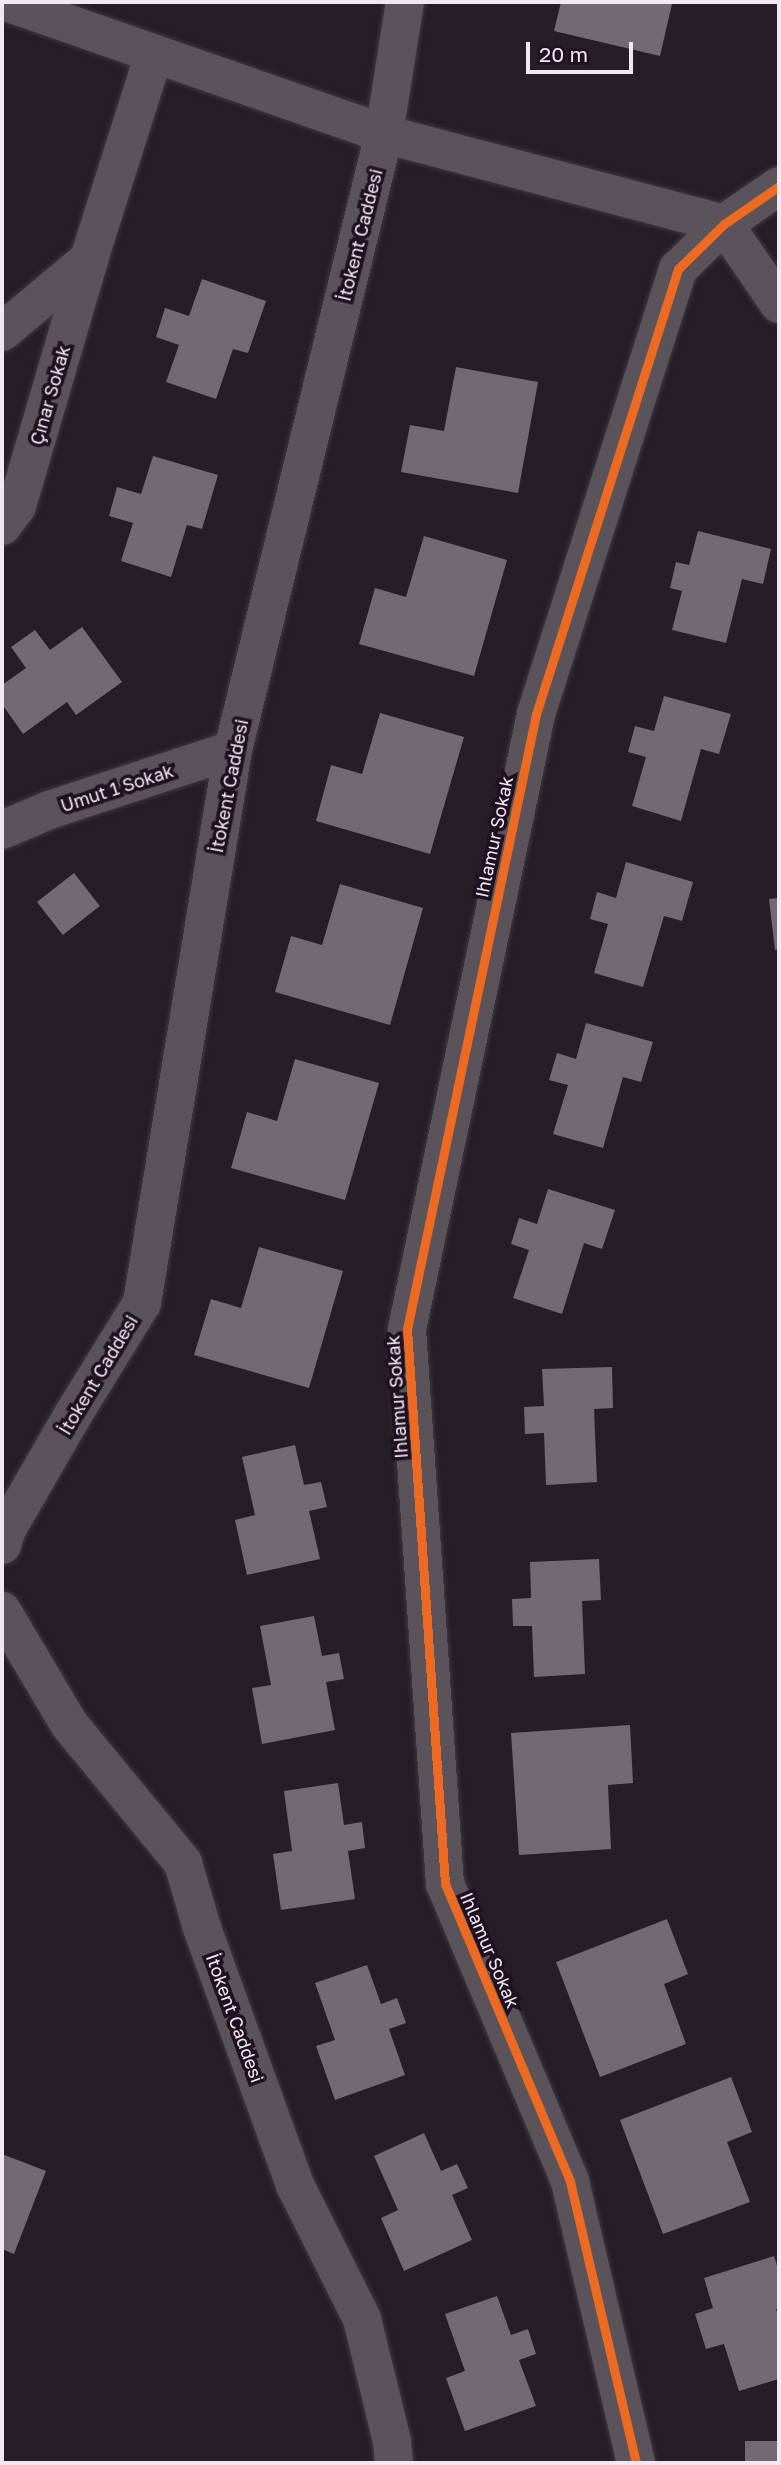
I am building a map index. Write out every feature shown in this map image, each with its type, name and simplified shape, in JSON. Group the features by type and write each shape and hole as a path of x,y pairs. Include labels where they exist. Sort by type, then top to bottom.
{"street":[{"path":"6,2 384,134 724,224 779,304"},
{"name":"İtokent Caddesi","path":"2,1545 8,1529 74,1413 142,1303 233,750 384,134 405,2"},
{"name":"Çınar Sokak","path":"2,526 18,506 89,259 154,54"},
{"name":"Ihlamur Sokak","path":"636,2463 570,2181 445,1884 407,1329 536,714 678,269 724,224 779,186"},
{"path":"2,332 89,259"},
{"name":"Umut 1 Sokak","path":"2,830 52,809 233,750"},
{"name":"İtokent Caddesi","path":"2,1611 69,1724 146,1814 183,1863 202,1927 295,2185 362,2319 394,2463"}],"building":[{"path":"561,2 672,4 660,56 554,31"},
{"path":"202,279 266,301 248,353 233,349 216,399 166,382 179,345 156,337 165,308 189,316"},
{"path":"456,367 538,382 518,493 401,472 410,425 444,431"},
{"path":"153,456 218,475 202,529 187,525 171,577 121,561 133,523 109,516 117,487 141,494"},
{"path":"698,531 771,549 763,584 742,579 726,643 672,630 682,591 670,588 676,562 689,565"},
{"path":"424,536 507,560 474,676 359,644 375,588 406,597"},
{"path":"82,627 122,682 76,715 67,702 23,734 2,704 2,685 26,668 11,647 35,630 50,650"},
{"path":"664,696 731,714 719,754 701,749 681,821 632,806 646,757 628,752 635,726 654,731"},
{"path":"380,713 464,737 430,854 316,821 331,765 362,774"},
{"path":"626,862 693,882 682,921 664,916 643,987 594,973 608,924 590,919 597,892 616,898"},
{"path":"74,873 100,906 63,935 37,902"},
{"path":"340,884 423,908 390,1025 275,992 291,936 322,945"},
{"path":"779,898 779,949 775,950 769,899"},
{"path":"586,1023 653,1042 641,1082 623,1077 603,1148 553,1134 568,1085 549,1080 557,1053 576,1059"},
{"path":"295,1059 379,1083 345,1200 231,1168 247,1112 277,1121"},
{"path":"548,1189 615,1210 602,1249 584,1243 562,1314 513,1298 529,1250 511,1244 519,1218 537,1224"},
{"path":"259,1247 343,1271 309,1388 194,1355 211,1299 241,1308"},
{"path":"612,1367 613,1408 594,1409 597,1482 546,1485 544,1433 525,1434 524,1407 544,1406 542,1369"},
{"path":"295,1445 304,1485 321,1482 327,1507 309,1511 320,1559 247,1575 235,1520 255,1515 242,1457"},
{"path":"599,1559 601,1600 582,1601 585,1674 534,1677 532,1626 513,1626 512,1599 531,1598 530,1562"},
{"path":"314,1616 322,1656 339,1653 344,1679 326,1682 335,1730 262,1744 252,1688 271,1685 260,1626"},
{"path":"630,1725 633,1783 608,1785 611,1849 519,1855 511,1733"},
{"path":"338,1783 344,1825 362,1822 365,1848 348,1851 355,1899 281,1910 273,1854 292,1851 284,1791"},
{"path":"667,1919 688,1974 664,1984 686,2044 600,2077 556,1962"},
{"path":"367,1965 381,2004 397,1998 406,2023 389,2029 405,2075 335,2100 316,2046 335,2040 315,1983"},
{"path":"731,2077 752,2132 727,2142 750,2202 663,2234 620,2120"},
{"path":"424,2133 441,2171 457,2164 468,2188 452,2195 472,2240 404,2271 381,2218 398,2210 374,2156"},
{"path":"2,2154 46,2171 14,2254 2,2249"},
{"path":"774,2256 779,2272 779,2308 776,2309 779,2319 779,2379 739,2391 724,2344 706,2349 695,2314 713,2308 704,2278"},
{"path":"497,2296 511,2335 528,2329 536,2354 519,2360 536,2406 465,2431 446,2378 465,2371 445,2314"},
{"path":"745,2441 779,2441 779,2463 745,2463"}],"cycle path":[{"path":"636,2463 570,2181 445,1884 407,1329 536,714 678,269 724,224 779,186"}]}
